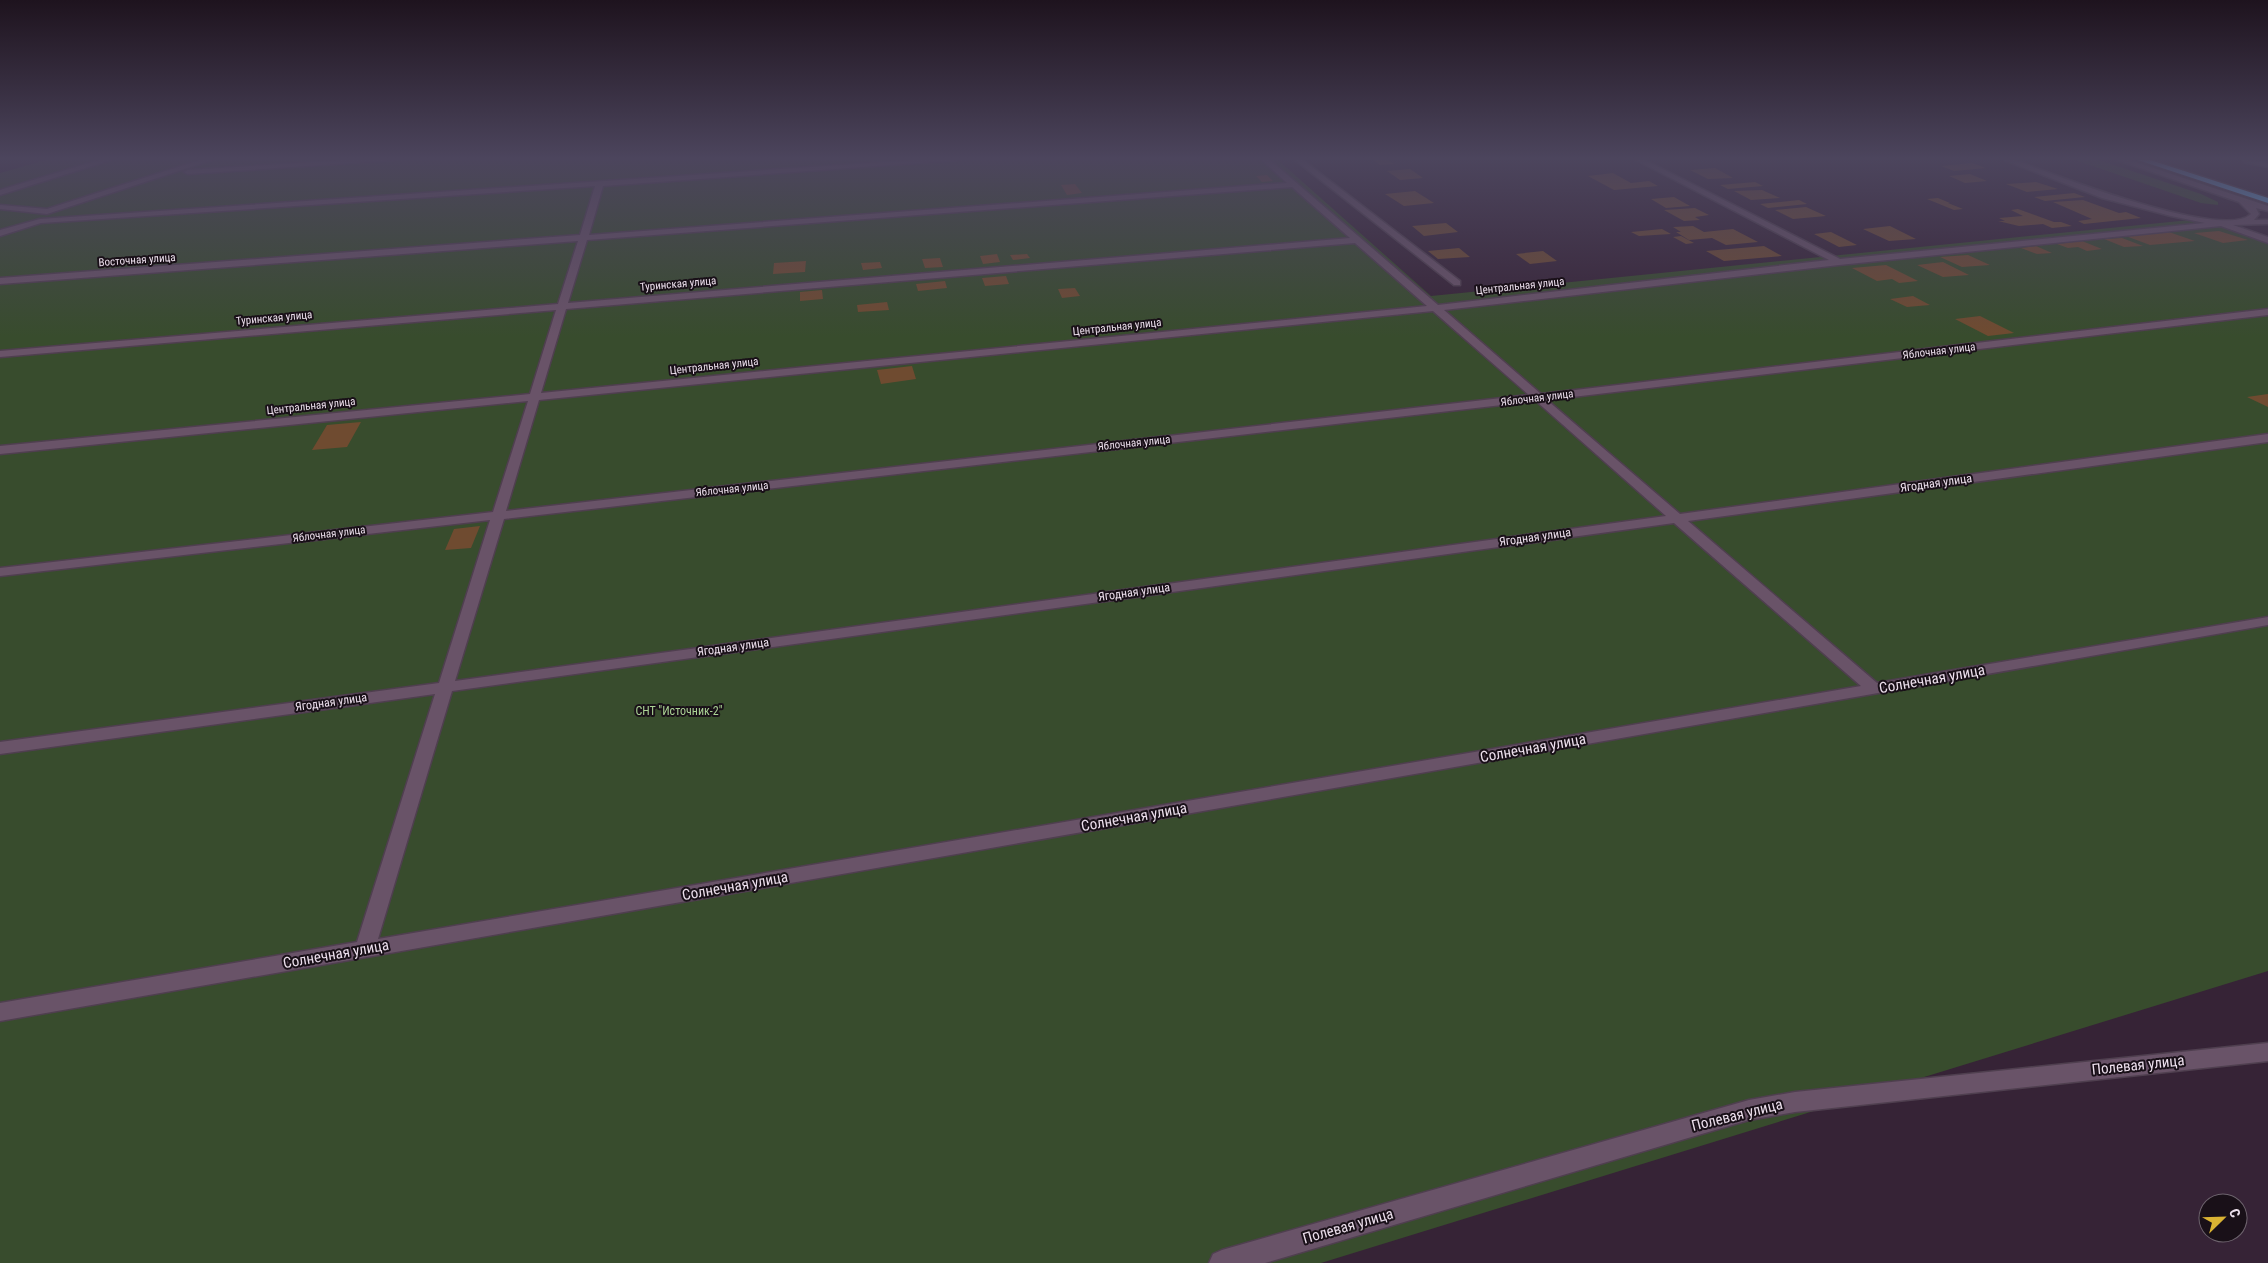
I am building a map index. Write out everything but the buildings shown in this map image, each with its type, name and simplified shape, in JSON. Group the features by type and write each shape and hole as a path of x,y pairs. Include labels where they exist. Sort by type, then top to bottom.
{"street":[{"path":"0,233 40,221 71,219"},
{"path":"364,949 564,306 588,219"},
{"name":"Восточная улица","path":"0,281 838,219"},
{"path":"1333,219 1437,308 1673,518 1874,690"},
{"path":"1374,219 1457,283"},
{"path":"1755,219 1839,262"},
{"path":"2198,219 2220,223 2268,240"},
{"path":"2236,222 2247,219"},
{"name":"Центральная улица","path":"0,450 1437,308 1839,262 2220,223 2268,222"},
{"name":"Туринская улица","path":"0,354 1358,240"},
{"name":"Яблочная улица","path":"0,572 1536,398 2268,312"},
{"name":"Ягодная улица","path":"0,748 2268,438"},
{"name":"Солнечная улица","path":"0,1012 2268,622"},
{"name":"Полевая улица","path":"1222,1263 1748,1110 1795,1102 2268,1052"}],"green space":[{"name":"СНТ \"Источник-2\"","path":"0,219 1344,219 1431,296 2201,219 2213,219 2268,238 2268,971 1321,1263 0,1263"}]}
